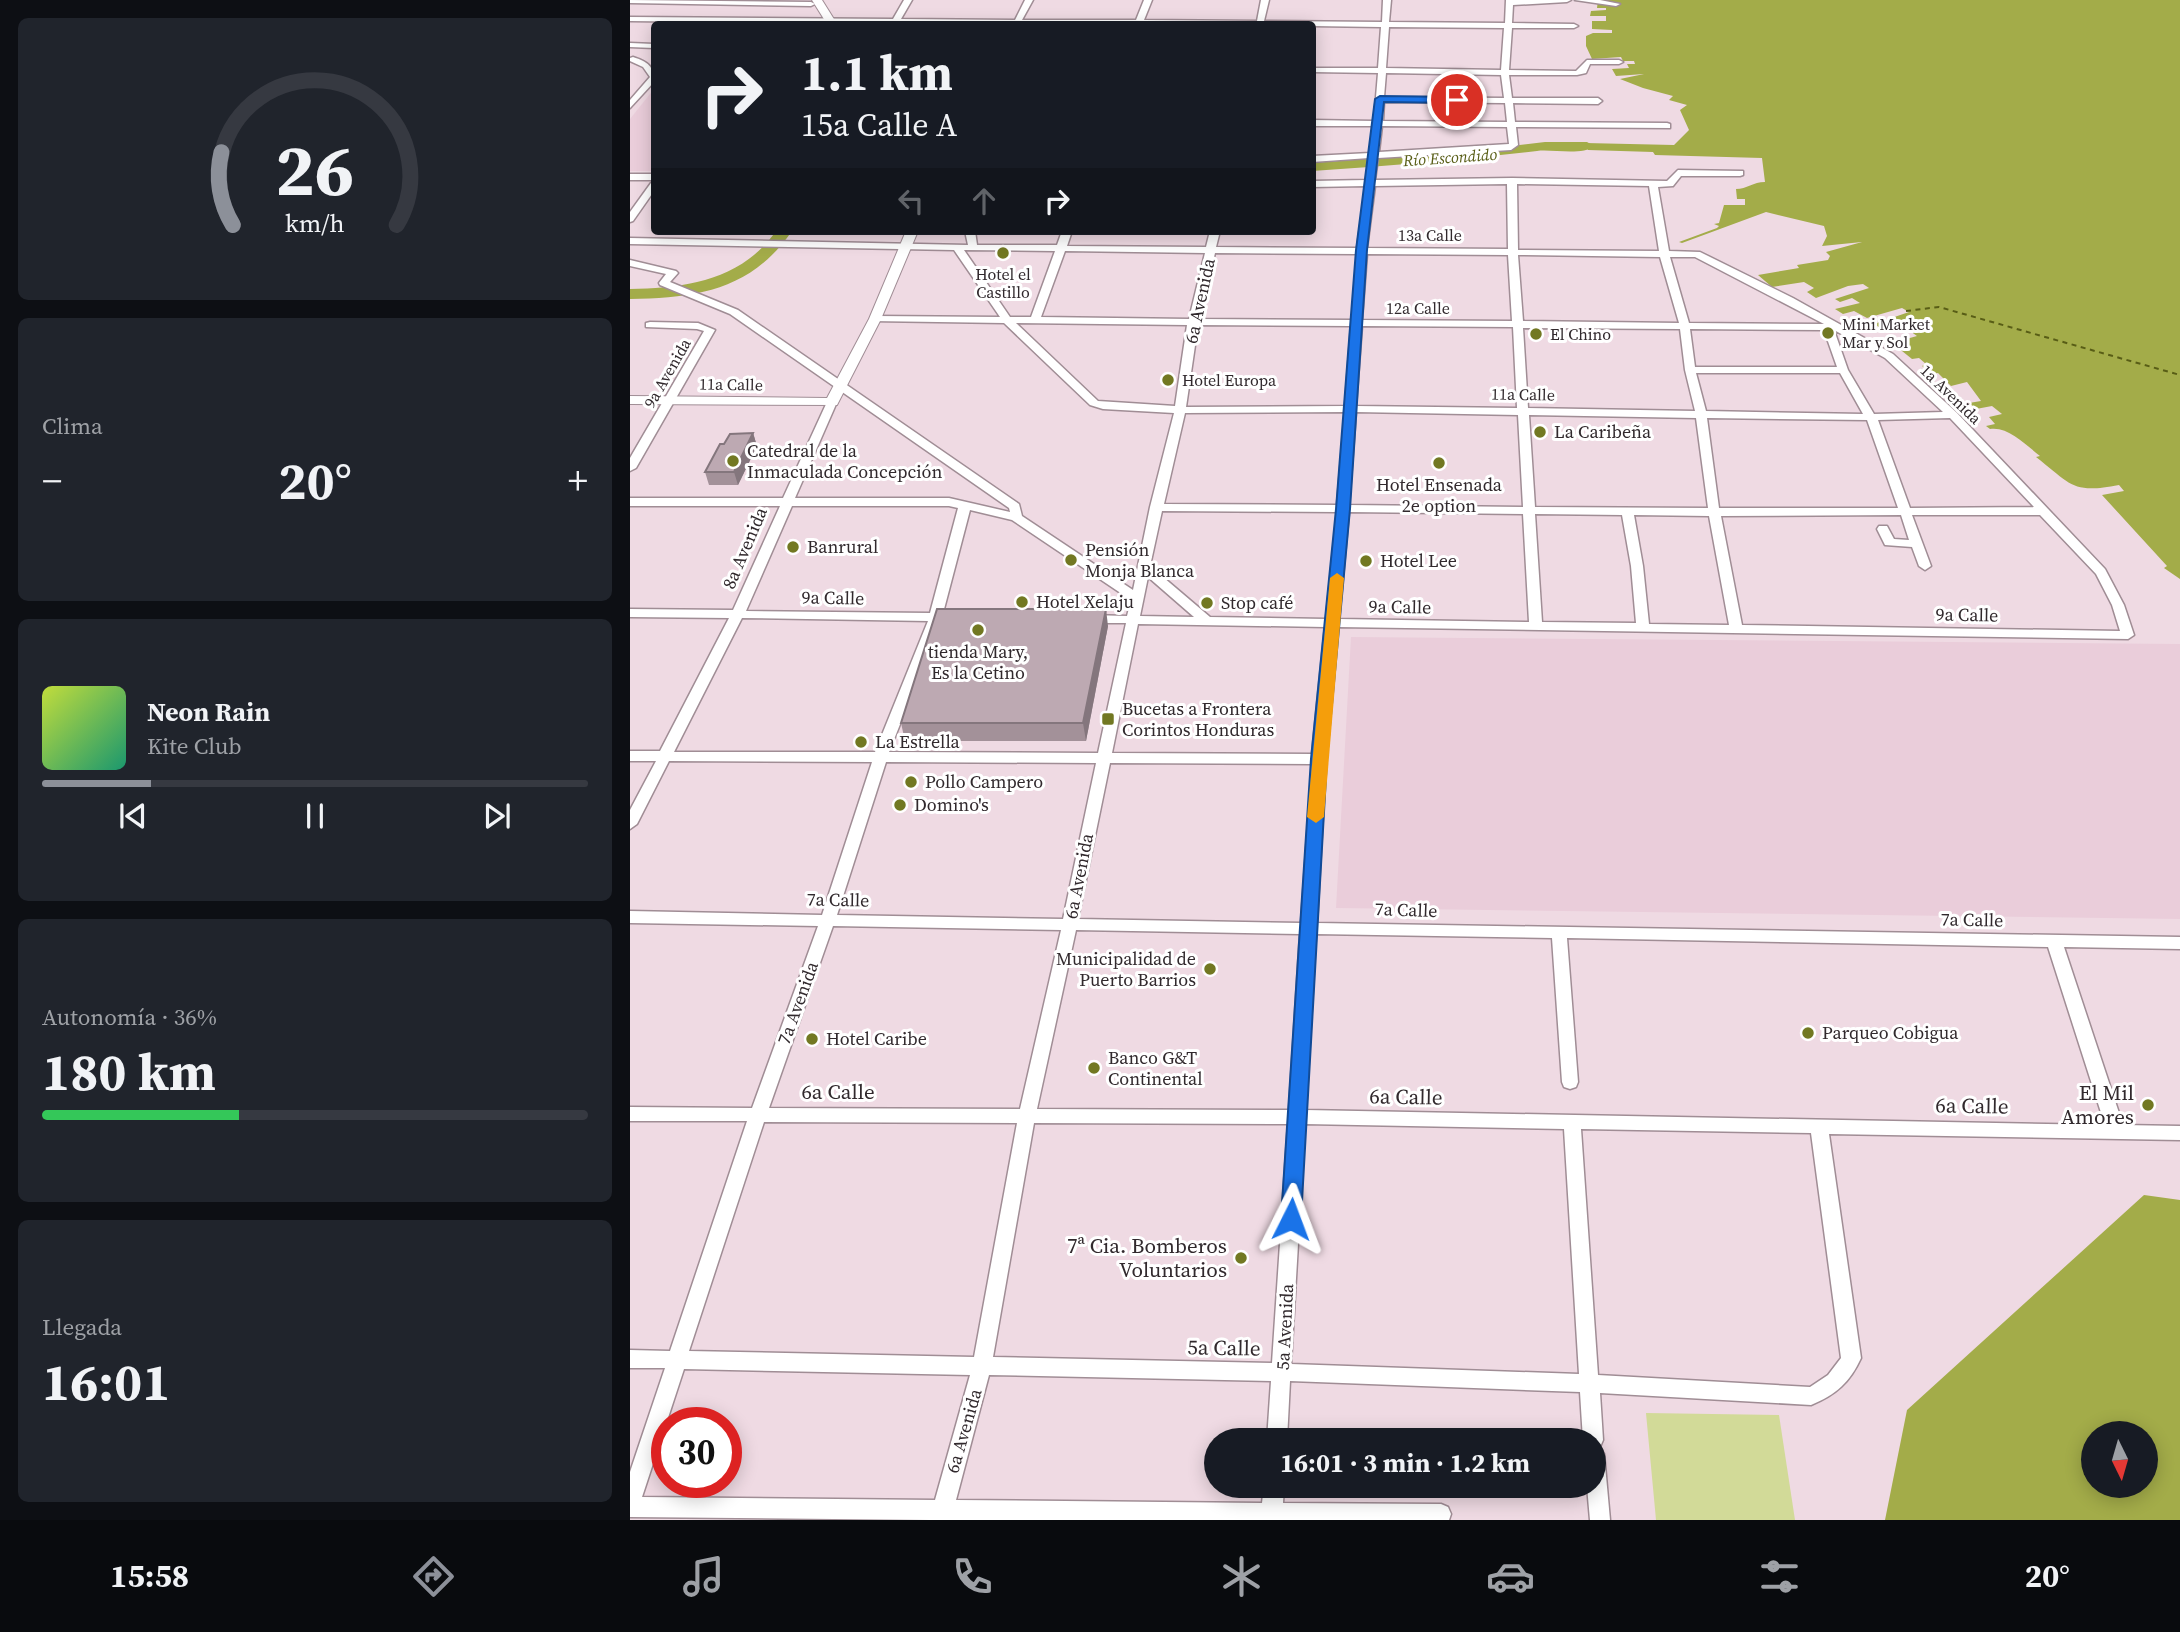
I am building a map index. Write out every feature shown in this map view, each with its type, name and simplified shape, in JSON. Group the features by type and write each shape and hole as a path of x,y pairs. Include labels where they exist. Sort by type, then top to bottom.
{"main road":[{"path":"813,1 824,21"},
{"name":"8a Avenida","path":"832,402 874,319 911,235"},
{"name":"8a Avenida","path":"907,247 916,235"},
{"name":"11a Calle","path":"630,400 832,402"}],"street":[{"path":"896,21 908,0"},
{"path":"1018,21 1029,0"},
{"path":"1141,21 1148,0"},
{"path":"1260,21 1265,0"},
{"name":"5a Avenida","path":"1278,1428 1319,759 1343,509 1362,250 1378,124 1387,0"},
{"path":"1316,183 1371,167 1514,145 1505,72 1510,2 1567,0"},
{"path":"1578,0 1616,4"},
{"path":"630,1 813,1"},
{"path":"630,19 668,21"},
{"path":"1316,23 1574,26"},
{"path":"630,45 651,46"},
{"path":"631,59 651,60"},
{"path":"631,59 646,65 651,73"},
{"path":"1316,70 1577,73 1583,72 1587,62 1619,62"},
{"path":"630,105 651,81"},
{"path":"1380,99 1598,101"},
{"path":"1316,123 1667,126"},
{"path":"1316,160 1513,181 1670,184 1676,174 1681,173 1740,173"},
{"path":"630,177 651,177"},
{"path":"1513,181 1513,250 1536,626"},
{"path":"1653,184 1664,252 1685,327 1690,370 1701,414 1714,512 1736,629"},
{"path":"630,219 651,189"},
{"path":"971,235 973,247"},
{"path":"1035,320 1066,235"},
{"name":"6a Avenida","path":"941,1515 982,1364 1027,1115 1156,507 1180,410 1194,322 1214,235"},
{"name":"13a Calle","path":"630,240 740,238 907,247 1685,252"},
{"path":"957,247 1007,320"},
{"name":"1a Avenida","path":"1685,252 1709,258 1889,356 1953,415 2101,572 2118,605 2128,635"},
{"path":"630,262 673,274 664,283 734,312 1015,508 1016,517"},
{"name":"12a Calle","path":"874,319 1832,327"},
{"name":"11a Calle","path":"1007,320 1094,403 1103,406 1180,410 1349,409 1871,417 1953,415"},
{"name":"9a Avenida","path":"630,468 710,330 698,326 650,325"},
{"path":"1832,327 1843,370 1871,417 1925,566"},
{"path":"1690,370 1843,370"},
{"name":"8a Avenida","path":"630,824 738,614 832,402"},
{"path":"630,502 949,502 965,505 1016,517 1138,599"},
{"name":"7a Avenida","path":"630,1505 634,1482 758,1114 828,919 880,758 936,616 965,505"},
{"path":"1156,507 1628,512 2043,510"},
{"path":"1628,512 1643,628"},
{"path":"1883,528 1889,542 1917,544"},
{"path":"1144,566 1207,621"},
{"name":"9a Calle","path":"630,612 962,617"},
{"name":"9a Calle","path":"1081,619 2128,635"},
{"path":"630,755 1319,759"},
{"name":"7a Calle","path":"630,917 1070,922 1559,934 2180,943"},
{"path":"1559,934 1570,1082"},
{"path":"2054,940 2116,1131"},
{"name":"6a Calle","path":"630,1114 1297,1117 2180,1132"},
{"path":"1572,1123 1592,1428"},
{"name":"5a Calle","path":"630,1359 1282,1372 1587,1383 1811,1396 1826,1390 1840,1379 1851,1358 1819,1127"},
{"path":"1271,1517 1273,1498"},
{"path":"1598,1498 1600,1520"},
{"path":"630,1505 941,1515 1271,1517 1441,1514"}],"shaded area":[{"path":"1598,0 2180,0 2180,579 2164,568 2167,566 2102,495 2124,491 2119,485 2091,488 2066,481 2016,437 1986,426 1995,424 1989,417 2002,414 1992,406 1976,409 1969,403 1981,401 1967,382 1951,386 1938,373 1933,374 1922,366 1926,364 1919,358 1912,359 1892,343 1917,336 1903,326 1889,333 1874,324 1909,312 1902,308 1867,318 1854,311 1843,314 1835,309 1860,303 1852,298 1840,302 1835,299 1869,288 1863,284 1848,286 1816,298 1807,292 1814,288 1804,282 1772,287 1758,275 1828,260 1830,256 1826,252 1862,242 1822,246 1827,236 1824,226 1766,212 1679,242 1717,228 1719,226 1714,224 1719,223 1724,205 1745,205 1745,199 1737,199 1736,189 1765,182 1762,158 1588,150 1585,143 1674,145 1689,130 1680,110 1687,105 1669,100 1673,96 1620,79 1644,74 1616,76 1612,69 1629,68 1627,64 1635,64 1634,61 1623,61 1621,57 1592,59 1586,46 1586,36 1593,33 1612,33 1612,30 1592,29 1592,21 1606,21 1606,16 1590,16 1591,11 1606,10 1597,8"},
{"path":"651,93 651,171 630,171 630,119"},
{"path":"1351,637 2180,644 2180,919 1336,908"},
{"path":"2144,1195 2180,1200 2180,1520 1885,1520 1907,1410"},
{"path":"1646,1413 1779,1415 1795,1520 1656,1520"}],"building":[{"path":"753,433 734,472 705,472 720,444 724,444 730,434"},
{"path":"937,609 1106,609 1083,723 901,723"}],"waterway":[{"name":"Río Escondido","path":"1316,167 1469,155 1545,146 1587,146"},
{"name":"Río Escondido","path":"630,294 681,291 731,277 763,257 781,235"}],"ferry route":[{"path":"1906,311 1939,307 2180,375"}],"slow traffic":[{"path":"1316,817 1337,578"}],"place":[{"name":"Hotel el Castillo","path":"1003,253"},
{"name":"Mini Market Mar y Sol","path":"1828,333"},
{"name":"El Chino","path":"1536,334"},
{"name":"Hotel Europa","path":"1168,380"},
{"name":"La Caribeña","path":"1540,432"},
{"name":"Catedral de la Inmaculada Concepción","path":"733,461"},
{"name":"Hotel Ensenada 2e option","path":"1439,463"},
{"name":"Banrural","path":"793,547"},
{"name":"Pensión Monja Blanca","path":"1071,560"},
{"name":"Hotel Lee","path":"1366,561"},
{"name":"Hotel Xelaju","path":"1022,602"},
{"name":"Stop café","path":"1207,603"},
{"name":"tienda Mary, Es la Cetino","path":"978,630"},
{"name":"Bucetas a Frontera Corintos Honduras","path":"1108,719"},
{"name":"La Estrella","path":"861,742"},
{"name":"Pollo Campero","path":"911,782"},
{"name":"Domino's","path":"900,805"},
{"name":"Municipalidad de Puerto Barrios","path":"1210,969"},
{"name":"Parqueo Cobigua","path":"1808,1033"},
{"name":"Hotel Caribe","path":"812,1039"},
{"name":"Banco G&T Continental","path":"1094,1068"},
{"name":"El Mil Amores","path":"2148,1105"},
{"name":"7ª Cia. Bomberos Voluntarios","path":"1241,1258"}],"route":[{"path":"1291,1219 1319,759 1343,509 1362,250 1380,99 1457,100"}]}
